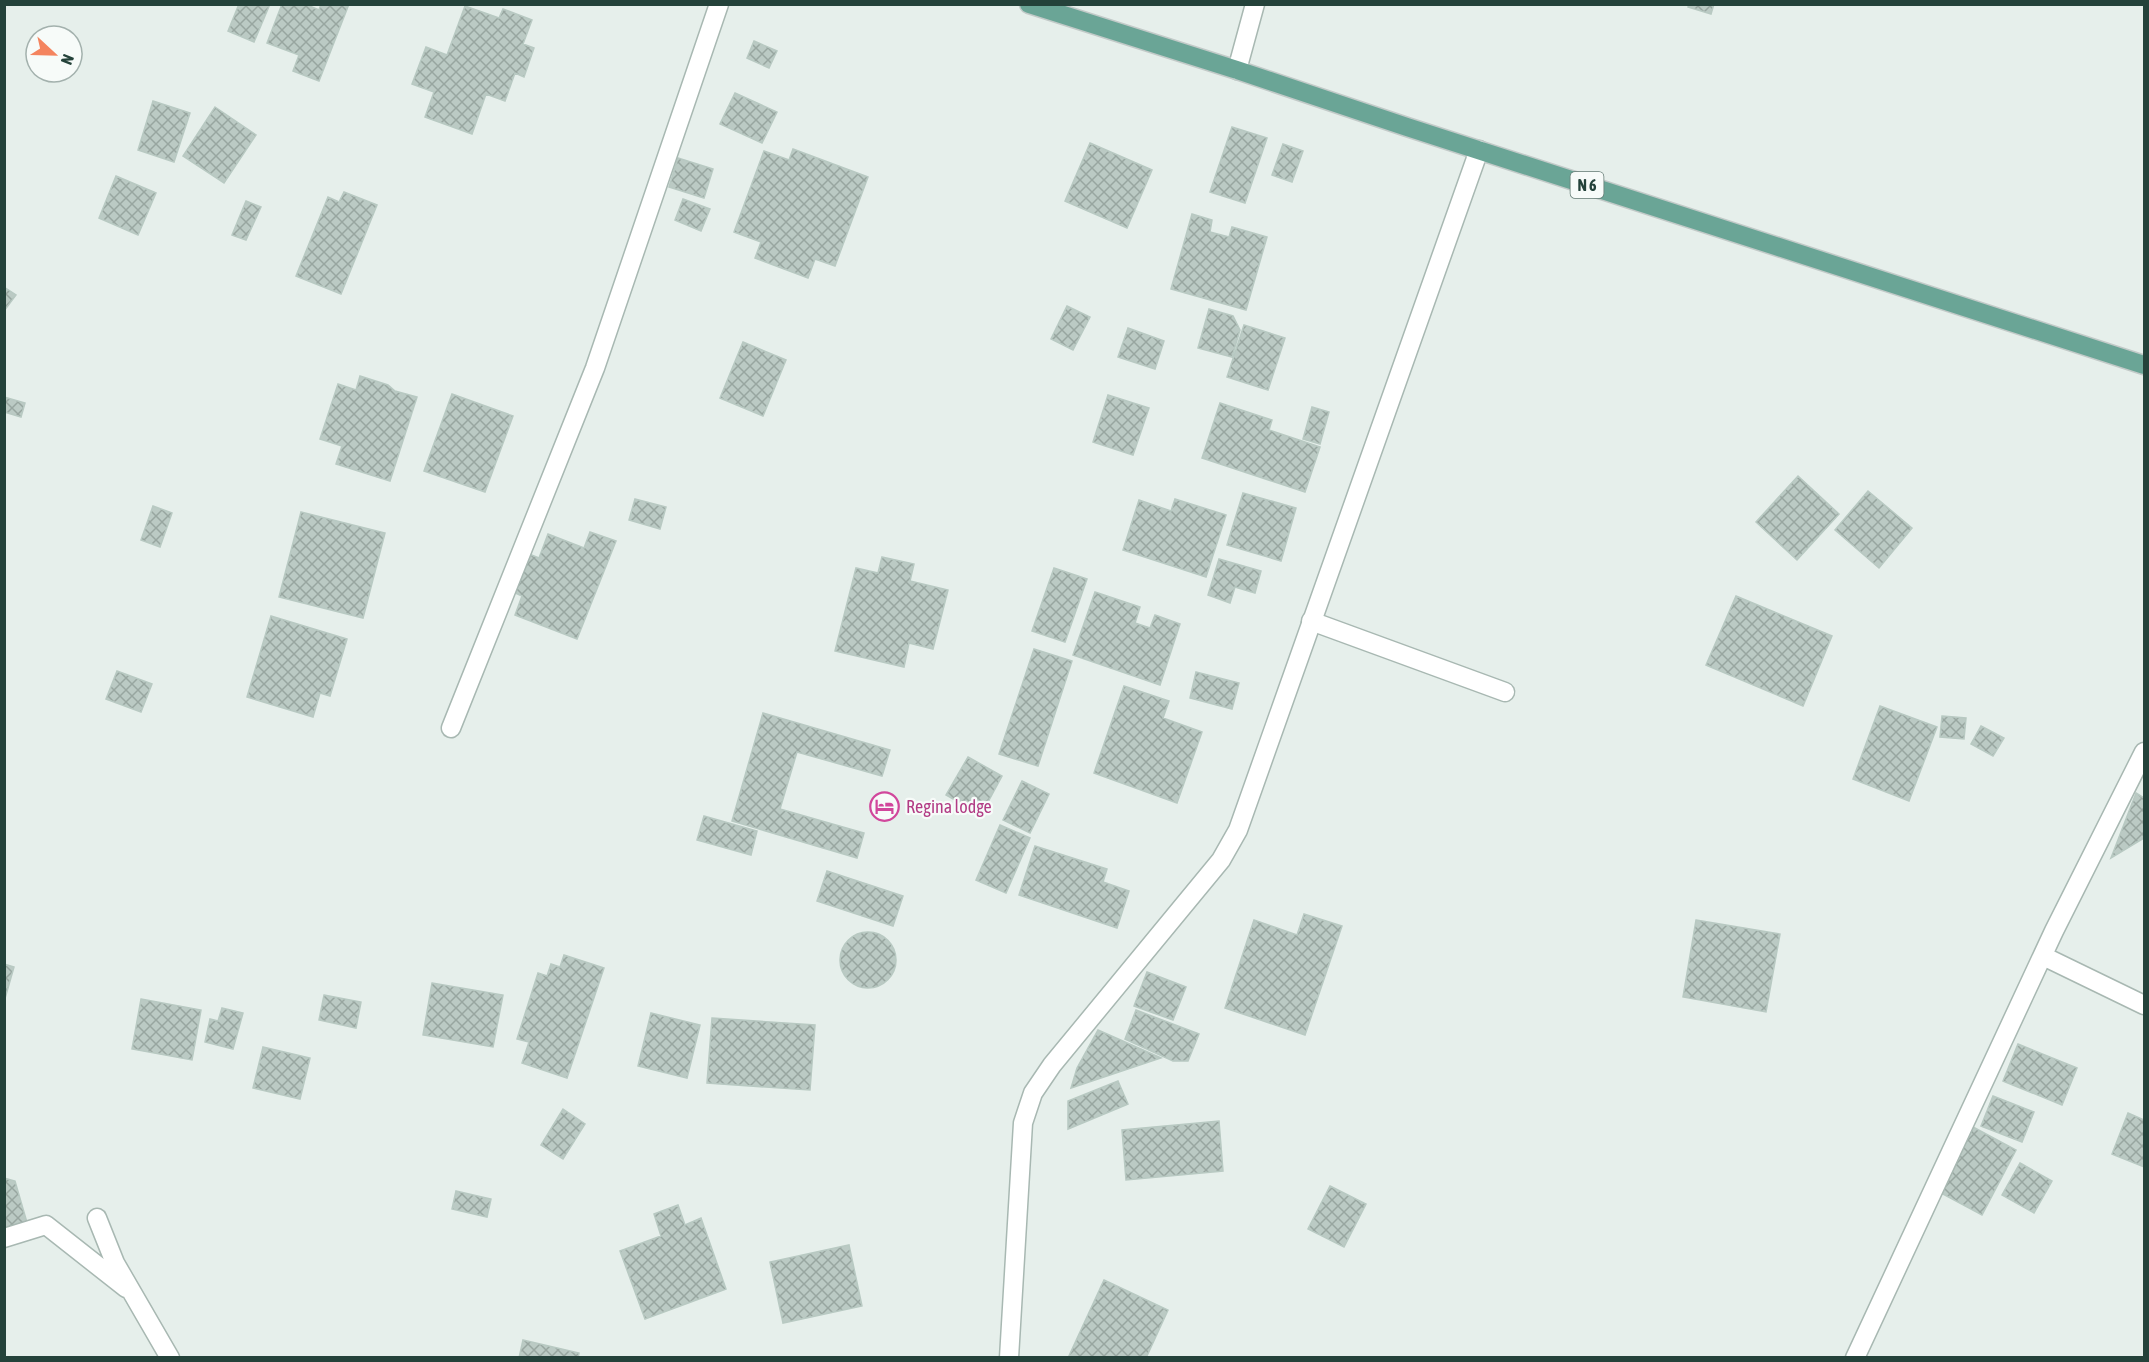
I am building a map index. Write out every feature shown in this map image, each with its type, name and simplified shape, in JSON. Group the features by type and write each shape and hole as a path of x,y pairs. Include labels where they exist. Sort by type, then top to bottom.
{"main road":[{"name":"N 6","path":"1029,4 2145,365"}],"street":[{"path":"452,728 595,368 718,4"},
{"path":"1237,70 1255,4"},
{"path":"1009,1358 1023,1123 1033,1093 1052,1065 1221,860 1238,830 1479,150"},
{"path":"1311,621 1505,692"},
{"path":"1855,1358 2043,956 2145,752"},
{"path":"2043,956 2145,1005"},
{"path":"97,1218 115,1263 170,1358"},
{"path":"4,1238 46,1225 134,1294"}],"building":[{"path":"239,4 270,4 254,42 228,31"},
{"path":"282,4 305,4 319,10 321,4 349,4 319,81 293,71 299,55 267,43"},
{"path":"1689,4 1714,4 1711,14 1688,7"},
{"path":"465,6 499,18 503,9 532,20 523,44 534,48 524,77 515,73 505,101 486,94 472,134 425,117 434,92 412,84 426,47 447,55"},
{"path":"754,41 777,51 769,68 747,58"},
{"path":"735,93 777,112 762,143 720,124"},
{"path":"153,101 190,113 174,162 138,150"},
{"path":"215,107 256,135 224,183 183,156"},
{"path":"1232,127 1267,138 1245,203 1210,192"},
{"path":"1090,143 1152,170 1127,228 1065,201"},
{"path":"1283,144 1303,151 1292,182 1272,175"},
{"path":"793,149 868,177 835,266 815,259 808,278 755,258 761,242 734,232 764,151 789,160"},
{"path":"678,158 713,169 704,198 669,187"},
{"path":"116,176 156,193 138,235 99,218"},
{"path":"344,192 377,205 341,294 296,276 328,197 339,202"},
{"path":"683,199 710,209 701,231 675,220"},
{"path":"246,201 261,207 246,240 232,235"},
{"path":"1192,214 1212,220 1210,232 1229,237 1232,227 1267,237 1246,310 1171,289"},
{"path":"4,287 16,295 4,311"},
{"path":"1067,306 1090,317 1073,350 1051,339"},
{"path":"1209,309 1233,316 1240,330 1232,357 1198,348"},
{"path":"1244,325 1285,338 1268,390 1227,377"},
{"path":"1128,328 1164,341 1155,369 1118,357"},
{"path":"743,342 786,360 763,416 720,398"},
{"path":"360,376 388,385 395,391 417,397 390,481 336,464 342,446 320,439 338,384 356,390"},
{"path":"452,394 513,416 485,492 424,471"},
{"path":"1108,395 1149,408 1133,455 1093,442"},
{"path":"4,397 25,403 21,417 4,412"},
{"path":"1220,403 1272,420 1269,430 1320,447 1305,492 1202,458"},
{"path":"1312,407 1329,412 1320,444 1303,439"},
{"path":"1798,476 1839,514 1797,560 1756,522"},
{"path":"1868,491 1912,528 1879,568 1835,530"},
{"path":"1243,493 1296,508 1281,561 1227,545"},
{"path":"635,499 666,507 660,529 629,520"},
{"path":"1175,499 1226,515 1206,577 1123,550 1139,500 1171,511"},
{"path":"153,506 172,513 160,547 141,540"},
{"path":"301,512 385,533 363,618 279,597"},
{"path":"590,532 616,541 577,639 515,615 522,596 509,590 524,552 539,558 548,534 584,548"},
{"path":"882,557 914,564 910,581 948,590 933,649 909,643 904,667 835,651 856,568 878,573"},
{"path":"1219,559 1261,571 1255,593 1235,587 1230,603 1208,595"},
{"path":"1054,568 1087,579 1065,642 1032,631"},
{"path":"1095,592 1140,607 1135,623 1150,628 1155,615 1180,624 1160,685 1073,655"},
{"path":"1736,596 1832,636 1803,706 1706,665"},
{"path":"271,616 347,639 330,696 320,693 313,717 247,697"},
{"path":"1034,649 1072,661 1038,766 999,754"},
{"path":"117,671 152,684 141,712 106,699"},
{"path":"1196,672 1239,683 1232,709 1190,698"},
{"path":"1124,686 1169,701 1163,718 1202,732 1177,803 1094,773"},
{"path":"1880,706 1937,727 1909,801 1853,779"},
{"path":"763,713 890,750 882,776 797,752 780,809 864,833 857,858 732,821"},
{"path":"1942,716 1966,718 1964,739 1940,737"},
{"path":"1981,726 2004,738 1993,756 1971,744"},
{"path":"968,757 1002,776 981,815 946,795"},
{"path":"1022,781 1049,794 1030,833 1003,820"},
{"path":"2136,793 2144,798 2144,838 2111,858"},
{"path":"704,816 757,831 751,855 697,840"},
{"path":"1000,825 1030,838 1006,893 976,880"},
{"path":"1035,846 1107,869 1103,882 1129,891 1117,928 1019,895"},
{"path":"827,871 903,896 893,926 817,901"},
{"path":"1304,914 1342,926 1305,1035 1225,1008 1254,920 1297,935"},
{"path":"1696,920 1780,934 1766,1012 1683,997"},
{"path":"868,932 879,934 888,940 894,949 896,960 894,971 888,980 879,986 868,988 857,986 848,980 842,971 840,960 842,949 848,940 857,934"},
{"path":"564,955 604,968 567,1078 522,1063 529,1042 517,1039 538,973 547,976 551,964 560,967"},
{"path":"4,964 14,967 4,1002"},
{"path":"1147,972 1186,987 1173,1020 1134,1006"},
{"path":"432,983 503,995 493,1047 423,1035"},
{"path":"324,995 361,1002 356,1028 319,1020"},
{"path":"141,999 201,1010 192,1060 132,1049"},
{"path":"222,1008 243,1013 233,1049 205,1042 210,1019 218,1021"},
{"path":"1136,1010 1199,1034 1188,1061 1173,1061 1125,1039"},
{"path":"651,1013 700,1025 687,1078 638,1066"},
{"path":"712,1018 815,1025 810,1090 707,1083"},
{"path":"1098,1030 1161,1058 1071,1088 1077,1068"},
{"path":"2018,1044 2077,1068 2062,1105 2003,1081"},
{"path":"263,1047 310,1058 300,1099 253,1088"},
{"path":"1118,1081 1128,1104 1068,1129 1068,1101"},
{"path":"1993,1096 2034,1112 2022,1142 1981,1126"},
{"path":"563,1109 585,1124 563,1159 541,1145"},
{"path":"2128,1113 2144,1120 2144,1167 2112,1154"},
{"path":"1219,1121 1223,1171 1126,1180 1122,1130"},
{"path":"1973,1127 2016,1150 1982,1215 1939,1192"},
{"path":"2020,1163 2052,1181 2034,1213 2002,1195"},
{"path":"4,1178 15,1181 28,1226 4,1233"},
{"path":"1330,1186 1366,1204 1344,1247 1308,1229"},
{"path":"456,1191 491,1199 487,1217 452,1209"},
{"path":"678,1205 685,1225 701,1218 726,1289 645,1319 620,1251 661,1236 654,1214"},
{"path":"849,1245 862,1306 783,1323 770,1262"},
{"path":"1104,1280 1168,1310 1146,1358 1068,1358"},
{"path":"523,1340 579,1353 578,1358 519,1358"}],"place":[{"name":"Regina lodge","path":"885,806"}]}
